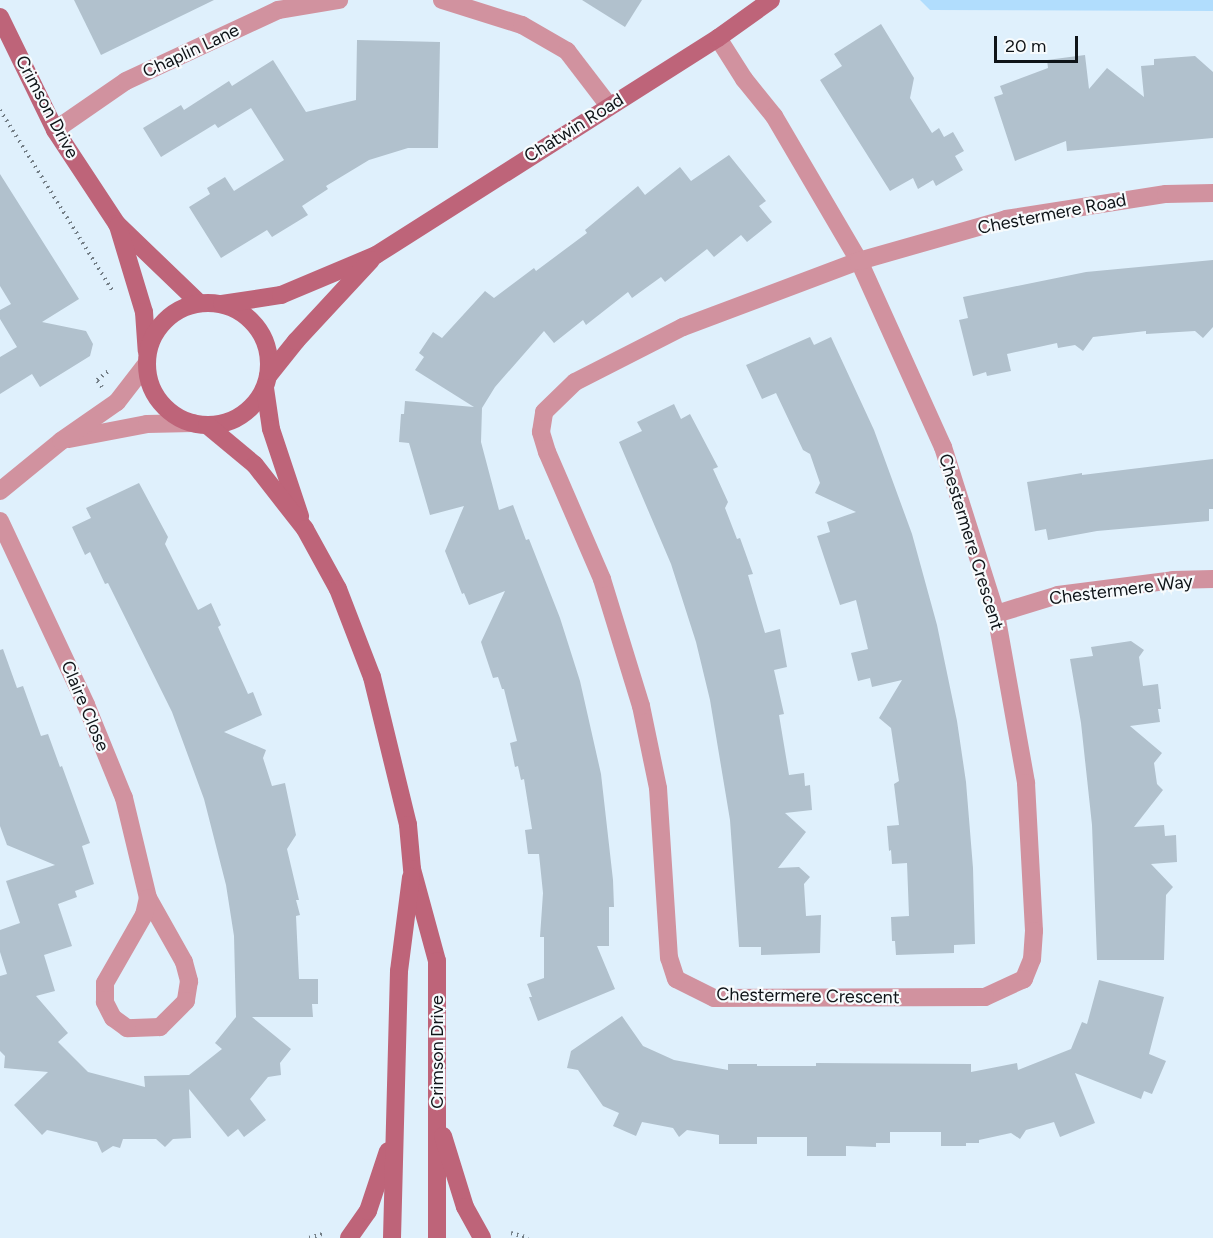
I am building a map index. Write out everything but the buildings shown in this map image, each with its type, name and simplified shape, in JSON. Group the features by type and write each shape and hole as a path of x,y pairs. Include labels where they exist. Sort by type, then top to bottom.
{"street":[{"name":"Chaplin Lane","path":"55,130 126,81 278,10 339,0"},
{"path":"442,0 522,25 567,51 609,106"},
{"name":"Chatwin Road","path":"222,304 282,295 376,255 718,38 771,0"},
{"name":"Crimson Drive","path":"0,17 55,130 117,224 199,303"},
{"name":"Chestermere Crescent","path":"718,38 744,79 774,116 859,261 943,447 996,614 1026,783 1034,931 1032,959 1024,979 985,998 714,998 676,979 669,958 658,788 641,706 602,579 547,452 541,432 544,412 575,382 683,327 859,261"},
{"name":"Chestermere Road","path":"859,261 1006,219 1166,194 1213,193"},
{"name":"Crimson Drive","path":"117,224 144,312 147,358"},
{"name":"Chatwin Road","path":"266,382 296,341 376,255"},
{"path":"0,491 61,441 117,402 147,358 154,336 165,320 181,309 199,303 222,304 240,312 259,331 269,357 266,382 255,403 242,415 225,423 147,424 61,441"},
{"path":"147,358 150,383 159,401 174,415 200,424"},
{"name":"Crimson Drive","path":"266,382 271,429 304,529"},
{"name":"Crimson Drive","path":"200,424 255,465 304,529 338,590 372,677 408,825 412,869 436,961 438,1119 436,1238"},
{"name":"Claire Close","path":"0,521 87,705 120,788 148,898 184,962 189,981 186,1001 160,1027 127,1028 113,1018 105,1002 105,982 144,915 148,898"},
{"name":"Chestermere Way","path":"996,614 1058,595 1173,580 1213,579"},
{"name":"Crimson Drive","path":"392,1238 399,971 412,869"},
{"path":"438,1119 465,1208 482,1238"},
{"path":"349,1238 368,1211 394,1135"}],"path":[{"path":"0,110 115,295"},
{"path":"108,396 97,380 114,367"},
{"path":"511,1233 528,1238"},
{"path":"309,1238 322,1234"}],"shaded area":[{"path":"920,0 1213,0 1213,11 930,10"}]}
